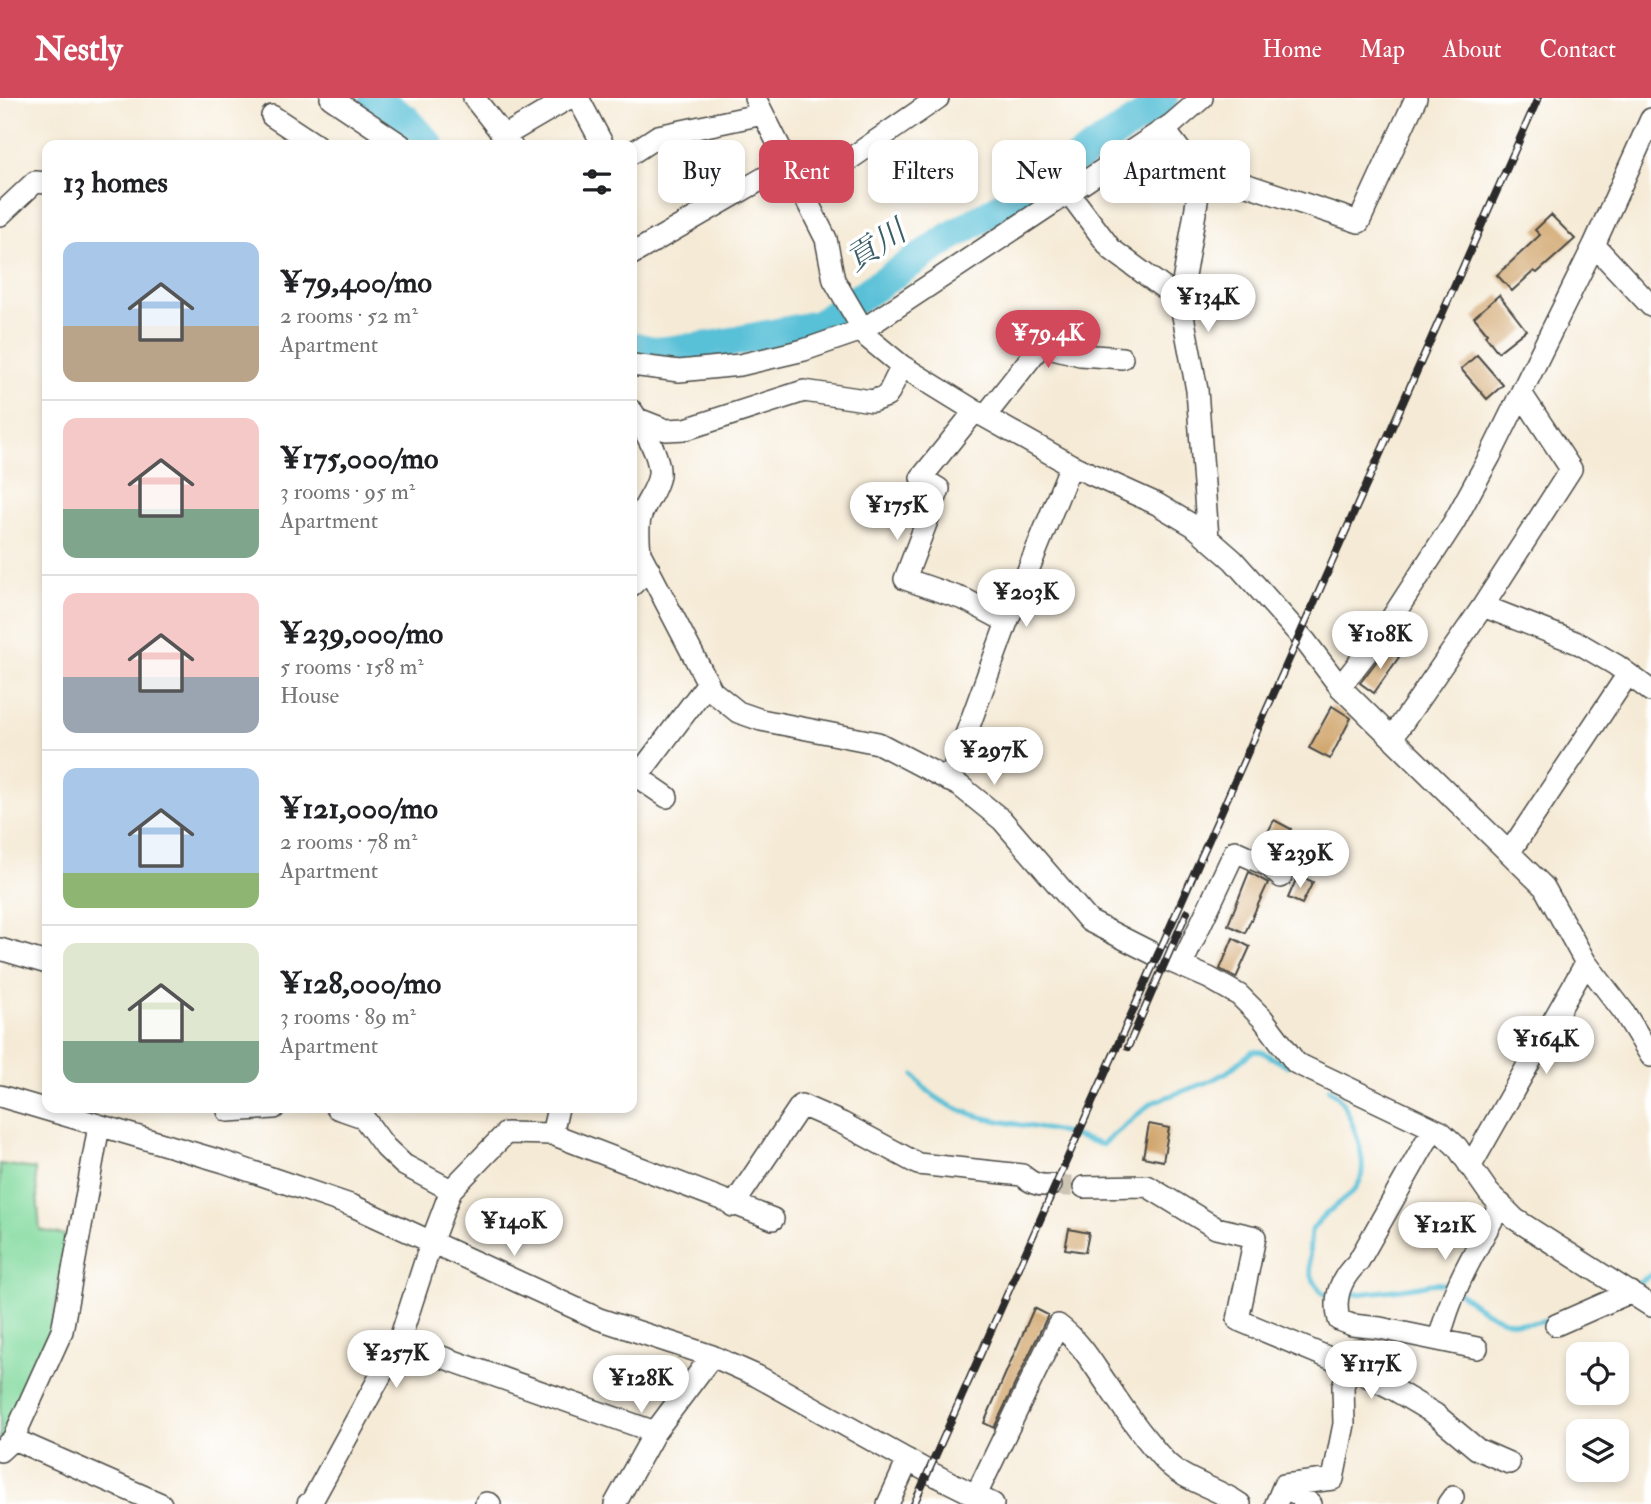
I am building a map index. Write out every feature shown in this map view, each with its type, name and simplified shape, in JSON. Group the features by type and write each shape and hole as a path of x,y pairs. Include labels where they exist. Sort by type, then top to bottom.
{"street":[{"path":"331,98 394,140"},
{"path":"474,98 506,140"},
{"path":"508,140 569,98"},
{"path":"578,98 600,140"},
{"path":"854,156 938,98"},
{"path":"1086,181 1164,129 1202,98"},
{"path":"1250,186 1359,222 1416,98"},
{"path":"637,150 658,136 759,106 776,140"},
{"path":"272,116 308,140"},
{"path":"1340,687 1382,633 1454,522 1594,245 1651,119"},
{"path":"1164,129 1172,140"},
{"path":"637,251 759,181"},
{"path":"0,215 35,182 42,183"},
{"path":"808,203 826,239 834,280 860,326 876,346 902,366 980,414 1071,465 1157,504 1194,526 1233,560 1300,634 1340,687 1544,887 1586,963 1624,1012 1651,1056"},
{"path":"637,366 679,371 740,365 804,350 860,326 1052,203"},
{"path":"1077,203 1111,249 1180,300"},
{"path":"1197,203 1180,300 1198,390 1208,538"},
{"path":"1594,245 1651,306"},
{"path":"1007,622 966,600 905,579 939,489 921,478 1041,345 1080,355 1122,358"},
{"path":"637,416 666,430 686,429 804,391 872,401 887,397 902,366"},
{"path":"1392,738 1483,606 1571,469 1521,393"},
{"path":"637,419 652,445 660,473 654,491 641,514 640,553 712,691 738,712 761,720 878,743 950,781 1002,820 1089,921 1239,995 1263,1019 1296,1063 1433,1129 1457,1147 1470,1167 1515,1219 1651,1306"},
{"path":"950,781 1007,622 1071,465"},
{"path":"637,580 649,569"},
{"path":"1483,606 1580,644 1651,691"},
{"path":"1509,853 1628,674"},
{"path":"637,772 708,683"},
{"path":"637,776 667,797"},
{"path":"1181,966 1235,851 1269,866 1281,877"},
{"path":"0,949 42,962"},
{"path":"1470,1167 1586,963"},
{"path":"0,1096 42,1109"},
{"path":"733,1206 801,1105 842,1123 918,1164 1022,1175 1040,1186 1051,1185"},
{"path":"56,1113 224,1162 353,1206 599,1319 712,1356 757,1376 908,1460 985,1499 1058,1325 1076,1339 1131,1420 1167,1462 1188,1478 1223,1492 1240,1504"},
{"path":"351,1113 363,1117 385,1147 404,1165 451,1190"},
{"path":"552,1134 557,1113"},
{"path":"99,1126 62,1331 6,1445 161,1504"},
{"path":"1433,1129 1357,1262 1348,1271 1336,1297 1336,1309 1339,1320 1352,1325 1478,1348"},
{"path":"313,1503 399,1342 451,1190 506,1133 552,1134 733,1206 773,1219"},
{"path":"1084,1186 1147,1186 1216,1228 1255,1237 1238,1320 1350,1367 1435,1413 1477,1449 1510,1463"},
{"path":"1440,1340 1456,1285 1501,1205"},
{"path":"1556,1325 1630,1292"},
{"path":"399,1342 655,1432"},
{"path":"615,1504 655,1432 712,1356"},
{"path":"1280,1495 1333,1479 1344,1424 1343,1386 1350,1367"},
{"path":"888,1504 908,1460"},
{"path":"1280,1495 1311,1504"}],"green space":[{"path":"0,1164 35,1169 40,1230 65,1235 54,1319 7,1436 0,1442"}],"building":[{"path":"1551,215 1575,239 1512,291 1497,275 1540,235 1535,230"},
{"path":"1499,295 1526,330 1498,352 1474,317"},
{"path":"1477,355 1503,385 1487,399 1461,369"},
{"path":"1386,649 1399,657 1374,693 1360,683"},
{"path":"1332,706 1351,718 1330,759 1309,748"},
{"path":"1274,820 1291,829 1279,853 1262,844"},
{"path":"1249,872 1268,883 1245,933 1228,925"},
{"path":"1298,875 1313,882 1302,904 1288,898"},
{"path":"1233,938 1250,947 1236,978 1220,969"},
{"path":"1149,1124 1169,1128 1163,1161 1143,1157"},
{"path":"1069,1229 1089,1233 1085,1252 1065,1249"},
{"path":"1034,1308 1048,1315 994,1428 984,1423"}],"waterway":[{"name":"貢川","path":"374,98 406,119 425,140"},
{"name":"貢川","path":"637,347 657,352 711,346 818,325 950,237 1143,116 1163,98"},
{"path":"914,1075 926,1089 957,1109 994,1120 1063,1133 1102,1145 1151,1103 1210,1081 1227,1072 1253,1051 1262,1052 1287,1066"},
{"path":"1329,1089 1342,1102 1351,1119 1361,1154 1362,1170 1353,1192 1311,1231 1311,1275 1319,1290 1326,1296 1332,1296"},
{"path":"1633,1286 1651,1275"},
{"path":"1345,1295 1433,1284 1452,1287"},
{"path":"1460,1293 1492,1315 1514,1322 1539,1322 1552,1318"}],"tunnel":[{"path":"1051,1185 1084,1187"}],"railway":[{"path":"914,1504 1538,98"},
{"path":"1128,1047 1187,912"}]}
